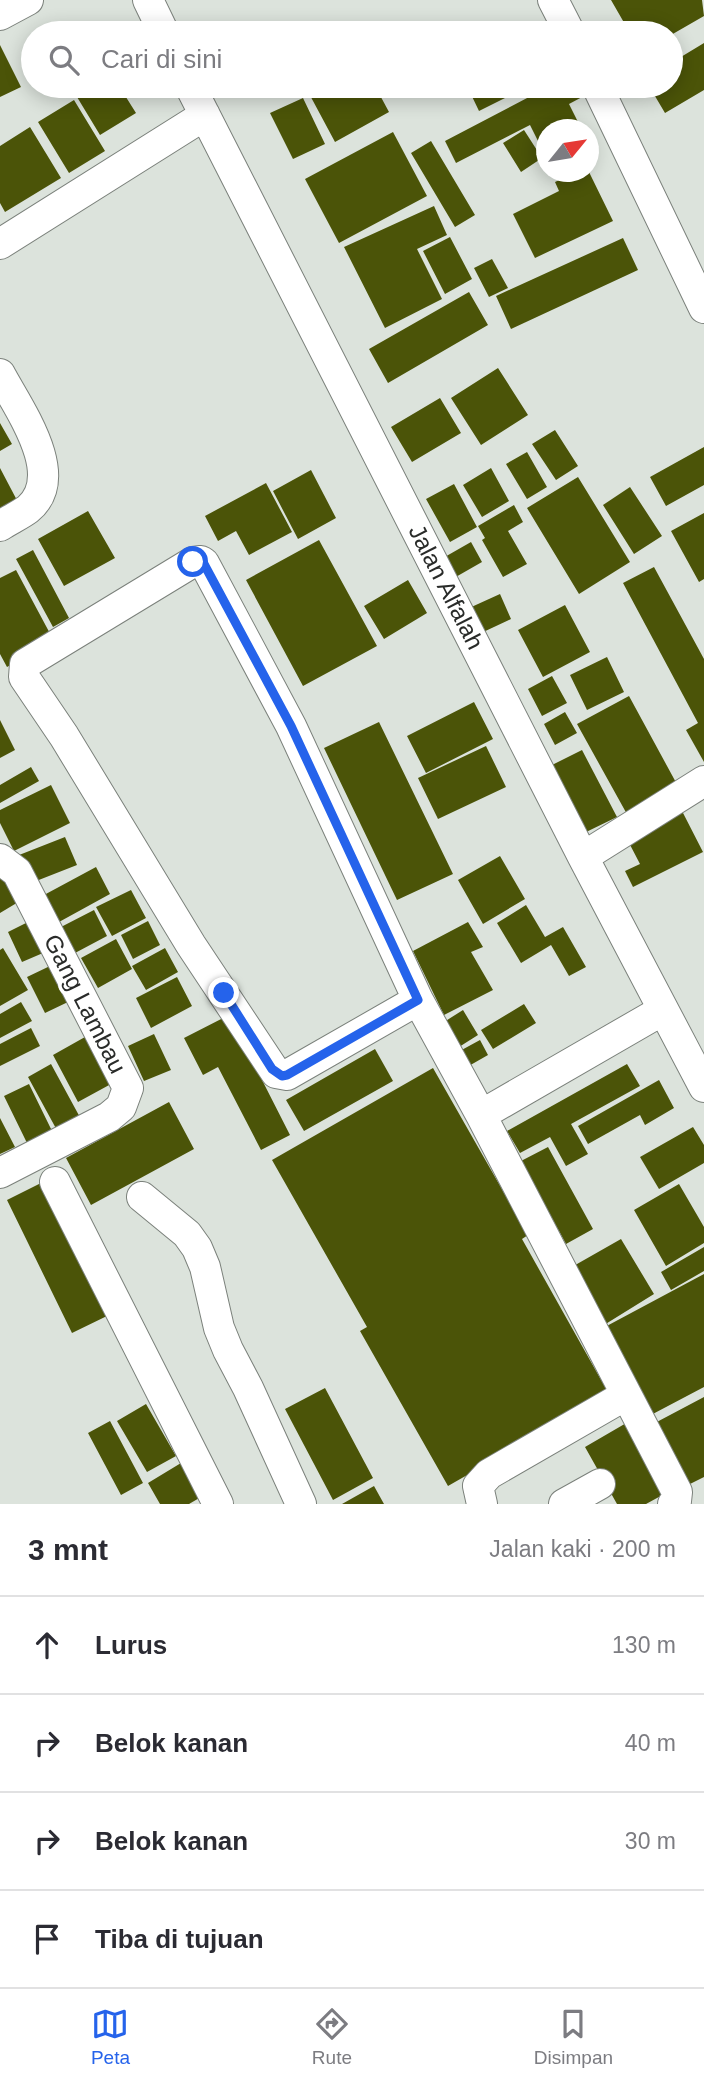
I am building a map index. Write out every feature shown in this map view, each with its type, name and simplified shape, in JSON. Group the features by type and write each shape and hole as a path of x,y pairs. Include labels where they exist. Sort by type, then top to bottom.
{"street":[{"path":"0,15 27,0"},
{"path":"148,0 158,21"},
{"path":"553,0 564,21"},
{"name":"Jalan Alfalah","path":"196,98 583,857 704,1087"},
{"path":"603,98 704,308"},
{"path":"0,244 205,115"},
{"path":"0,374 40,451 44,472 41,491 30,508 0,526"},
{"path":"418,1000 287,1075 276,1073 191,945 78,759 24,677 25,664 193,562 201,561 261,666 291,726 418,1000 481,1115 677,1492 673,1504"},
{"path":"583,857 704,781"},
{"name":"Gang Lambau","path":"0,859 17,872 128,1088 121,1107 109,1117 0,1173"},
{"path":"481,1115 663,1010"},
{"path":"55,1182 218,1504"},
{"path":"142,1197 187,1234 197,1248 205,1267 219,1328 301,1504"},
{"path":"482,1504 478,1486 489,1475 626,1395"},
{"path":"564,1504 600,1484"}],"building":[{"path":"611,0 702,0 704,16 683,28 683,21 623,21"},
{"path":"704,43 704,90 665,113 656,98 683,98 683,56"},
{"path":"0,45 21,87 0,97"},
{"path":"78,98 127,98 136,113 100,135"},
{"path":"303,98 325,144 293,159 270,113"},
{"path":"311,98 381,98 389,112 335,142"},
{"path":"473,98 505,98 479,111"},
{"path":"527,98 580,98 569,104 576,119 536,119 536,137 530,125 456,163 445,141"},
{"path":"74,100 105,151 69,173 38,122"},
{"path":"30,127 61,178 5,212 0,203 0,146"},
{"path":"524,130 536,149 536,162 521,172 503,143"},
{"path":"393,132 427,196 339,243 305,179"},
{"path":"431,141 475,215 455,227 411,153"},
{"path":"555,182 594,182 613,221 535,258 513,214 559,191"},
{"path":"434,206 447,235 417,249 442,299 385,328 344,247"},
{"path":"450,237 472,279 445,294 423,251"},
{"path":"623,238 638,270 511,329 496,296"},
{"path":"492,259 508,288 489,297 474,268"},
{"path":"469,292 488,325 388,383 369,349"},
{"path":"498,368 528,415 481,445 451,398"},
{"path":"440,398 461,433 412,462 391,427"},
{"path":"0,423 12,444 0,451"},
{"path":"555,430 578,466 556,480 532,444"},
{"path":"704,447 704,485 666,506 650,477"},
{"path":"527,452 547,487 527,499 506,464"},
{"path":"0,468 20,506 0,517"},
{"path":"491,468 509,501 482,517 463,485"},
{"path":"311,470 336,518 298,539 273,491"},
{"path":"578,477 630,562 579,594 527,508"},
{"path":"266,483 292,532 249,555 236,531 218,541 205,516"},
{"path":"454,484 477,527 450,542 426,499"},
{"path":"630,487 662,536 634,554 603,505"},
{"path":"514,505 523,522 508,531 527,564 503,577 482,540 485,538 478,526"},
{"path":"88,511 115,558 64,586 38,539"},
{"path":"704,513 704,579 699,582 671,531"},
{"path":"319,540 377,646 303,686 246,580"},
{"path":"471,542 482,562 454,578 443,558"},
{"path":"33,550 69,618 53,627 16,559"},
{"path":"654,567 704,659 704,762 686,730 698,723 623,583"},
{"path":"16,570 54,641 7,667 0,654 0,578"},
{"path":"408,580 427,613 384,639 364,606"},
{"path":"500,594 511,619 479,634 467,609"},
{"path":"565,605 590,652 543,677 518,630"},
{"path":"607,657 624,692 587,710 570,675"},
{"path":"552,676 567,703 542,716 528,689"},
{"path":"629,696 679,788 628,816 577,724"},
{"path":"474,702 493,739 426,773 407,736"},
{"path":"565,712 577,733 555,745 544,724"},
{"path":"0,720 15,750 0,758"},
{"path":"379,722 453,874 397,900 324,748"},
{"path":"486,746 506,787 438,819 418,778"},
{"path":"582,750 617,817 582,834 548,767"},
{"path":"31,767 39,781 0,803 0,785"},
{"path":"51,785 70,823 14,851 0,823 0,810"},
{"path":"682,811 703,852 633,887 625,871 640,864 627,839"},
{"path":"65,837 77,865 26,885 14,857"},
{"path":"500,856 525,899 483,924 458,880"},
{"path":"0,865 20,901 0,913"},
{"path":"96,867 110,894 59,922 44,895"},
{"path":"131,890 146,918 112,936 96,907"},
{"path":"526,905 545,937 563,927 586,967 569,976 551,945 521,963 497,923"},
{"path":"94,910 107,936 75,953 61,927"},
{"path":"148,921 160,945 133,959 121,935"},
{"path":"28,922 43,953 22,962 8,932"},
{"path":"468,922 483,947 471,952 493,990 444,1015 413,951"},
{"path":"116,939 132,969 98,988 81,958"},
{"path":"3,948 28,990 0,1006 0,950"},
{"path":"165,948 178,972 146,990 132,966"},
{"path":"50,966 68,1002 45,1013 27,977"},
{"path":"177,977 192,1006 151,1028 136,998"},
{"path":"21,1002 32,1021 0,1038 0,1014"},
{"path":"524,1004 536,1023 493,1049 481,1030"},
{"path":"463,1010 478,1035 459,1047 444,1022"},
{"path":"229,1015 290,1135 261,1150 218,1067 203,1075 184,1038"},
{"path":"31,1028 40,1046 0,1066 0,1044"},
{"path":"154,1034 171,1070 144,1081 128,1046"},
{"path":"85,1037 111,1084 78,1102 53,1055"},
{"path":"480,1040 488,1055 467,1067 458,1052"},
{"path":"375,1049 393,1081 304,1131 286,1100"},
{"path":"51,1064 82,1121 59,1134 28,1077"},
{"path":"627,1064 640,1086 571,1124 588,1154 566,1166 550,1137 520,1153 507,1131"},
{"path":"433,1068 528,1235 522,1239 609,1394 448,1486 360,1331 367,1327 272,1160"},
{"path":"659,1080 674,1108 645,1125 640,1115 588,1144 578,1126"},
{"path":"29,1084 52,1131 27,1143 4,1096"},
{"path":"169,1102 194,1149 91,1205 66,1158"},
{"path":"0,1118 15,1147 0,1154"},
{"path":"693,1127 704,1145 704,1163 659,1189 640,1157"},
{"path":"548,1147 593,1229 566,1244 521,1161"},
{"path":"43,1182 109,1315 72,1333 7,1200"},
{"path":"679,1184 704,1227 704,1243 666,1266 634,1210"},
{"path":"621,1239 654,1294 604,1325 570,1268"},
{"path":"704,1247 704,1271 671,1290 661,1272"},
{"path":"704,1274 704,1387 649,1416 603,1328"},
{"path":"325,1388 373,1478 333,1500 285,1409"},
{"path":"704,1397 704,1477 686,1486 653,1424"},
{"path":"146,1404 176,1456 147,1472 117,1421"},
{"path":"110,1421 143,1483 121,1495 88,1433"},
{"path":"628,1422 668,1492 646,1504 617,1504 585,1447"},
{"path":"181,1463 201,1497 189,1504 160,1504 148,1483"},
{"path":"374,1486 384,1504 342,1504"}],"route":[{"path":"193,562 198,560 204,564 261,666 335,818 418,1000 282,1076 272,1069 224,993"}]}
